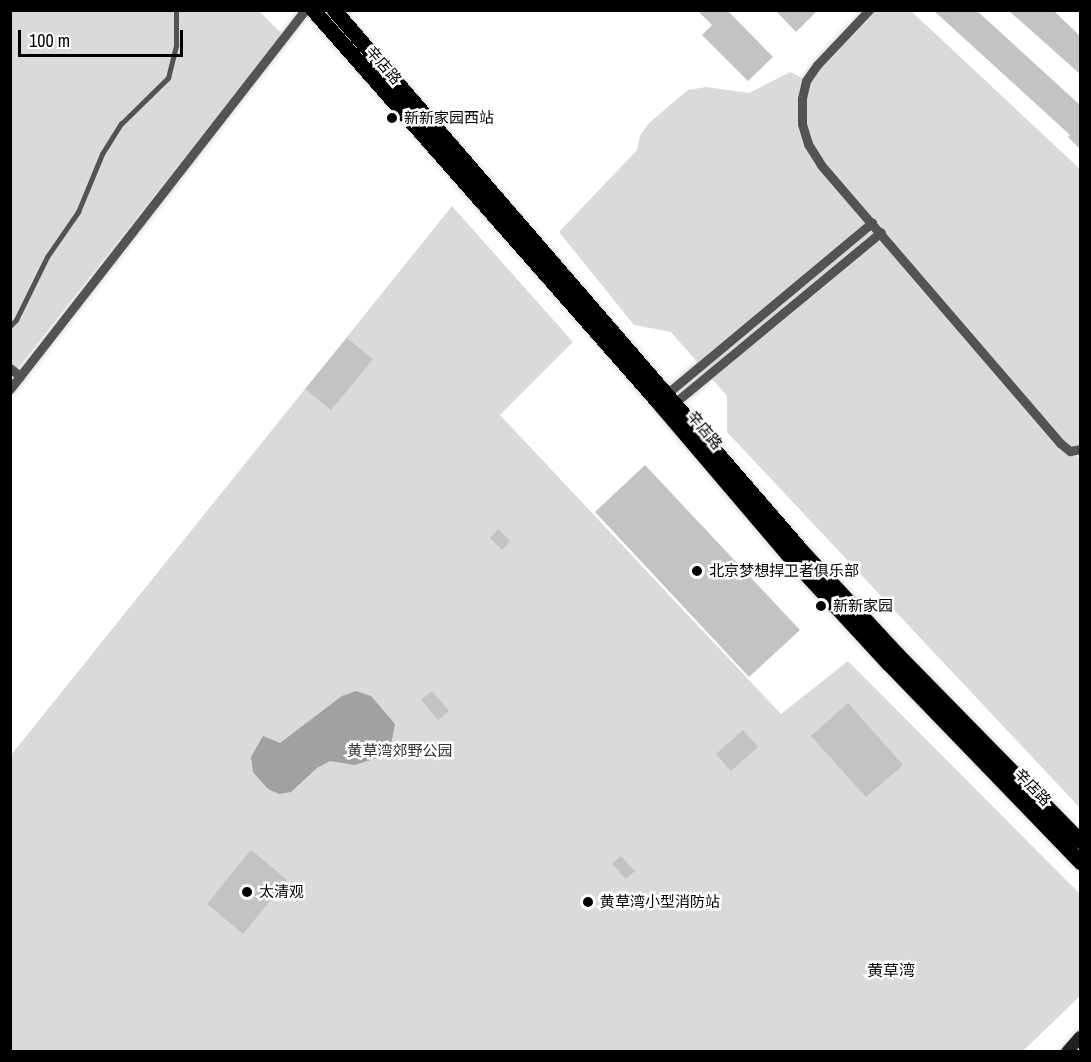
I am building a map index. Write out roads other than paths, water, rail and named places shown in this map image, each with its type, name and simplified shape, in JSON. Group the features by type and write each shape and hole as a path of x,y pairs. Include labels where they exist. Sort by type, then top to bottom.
{"main road":[{"name":"辛店路","path":"334,10 666,402 828,599 1080,862"},
{"name":"辛店路","path":"304,12 897,654 1080,841"},
{"path":"1067,1052 1080,1037"}],"street":[{"path":"869,10 817,65 806,81 802,99 802,124 808,144 821,165 1060,443 1070,451 1080,448"},
{"path":"10,388 304,12"},
{"path":"666,402 872,223"},
{"path":"666,402 880,232"},
{"path":"10,368 20,376"}],"lane":[{"path":"10,326 16,320 47,257 78,212 102,154 122,124 168,78 176,45 176,10"}],"place":[{"name":"新新家园西站","path":"392,118"},
{"name":"北京梦想捍卫者俱乐部","path":"697,571"},
{"name":"新新家园","path":"821,606"},
{"name":"太清观","path":"247,892"},
{"name":"黄草湾小型消防站","path":"588,902"}],"district":[{"name":"黄草湾","path":"891,970"}],"park label":[{"name":"黄草湾郊野公园","path":"400,751"}]}
